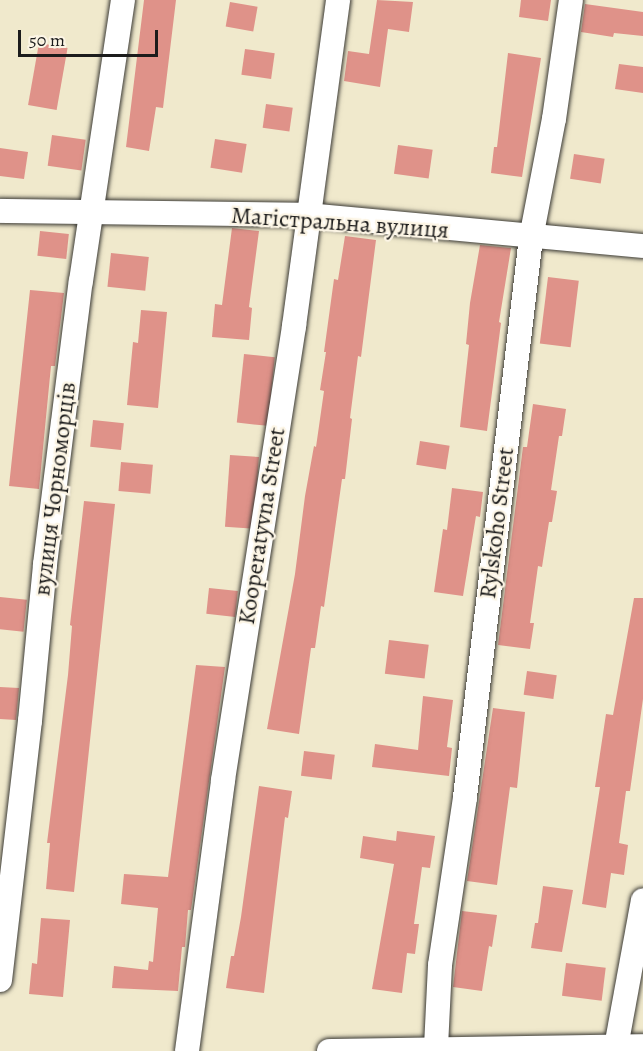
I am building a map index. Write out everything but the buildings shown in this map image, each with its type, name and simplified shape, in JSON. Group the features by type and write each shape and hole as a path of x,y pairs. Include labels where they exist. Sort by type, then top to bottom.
{"street":[{"name":"вулиця Чорноморців","path":"0,980 30,721 45,564 91,213 123,0"},
{"name":"Kooperatyvna Street","path":"187,1051 223,780 294,326 338,0"},
{"name":"Rylskoho Street","path":"436,1047 440,965 465,797 531,238 554,119 571,0"},
{"name":"Магістральна вулиця","path":"0,211 308,215 531,238 643,246"},
{"path":"616,1047 643,900"},
{"path":"330,1051 436,1047 643,1047"}]}
